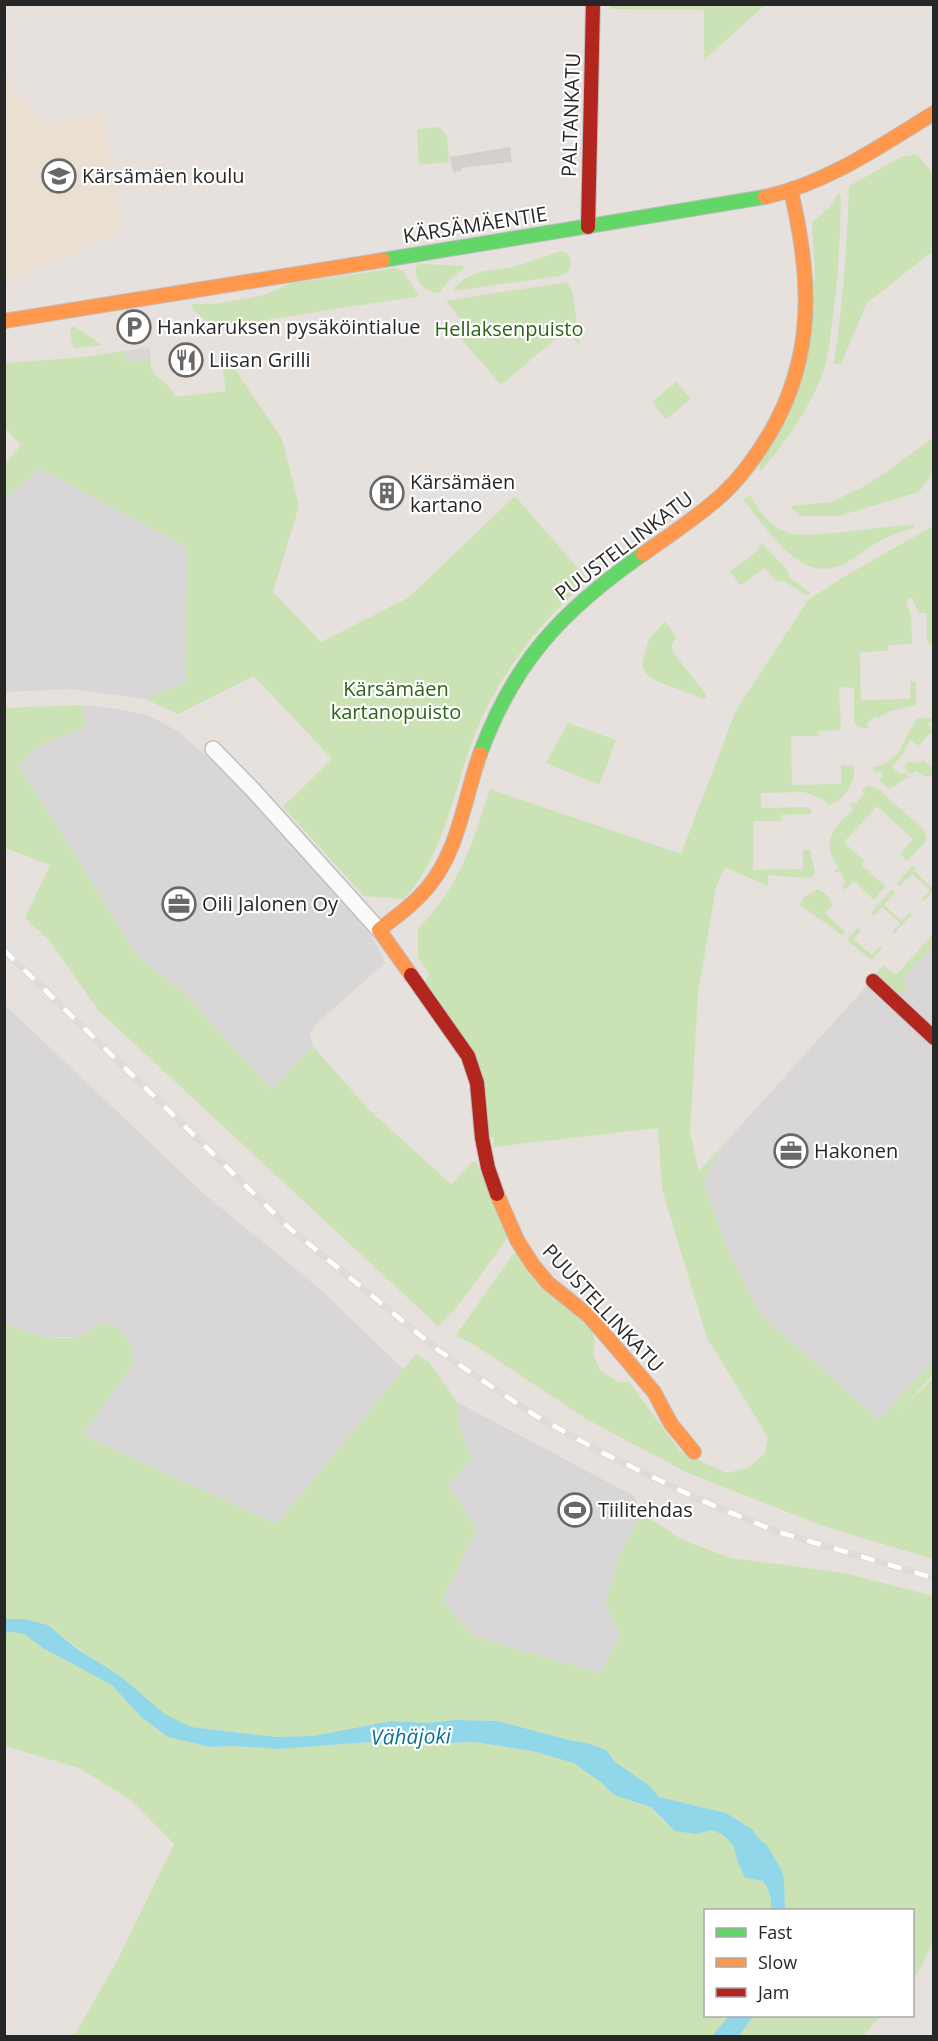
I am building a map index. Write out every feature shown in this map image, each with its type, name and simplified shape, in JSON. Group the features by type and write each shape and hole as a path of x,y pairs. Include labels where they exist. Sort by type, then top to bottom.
{"street":[{"name":"PALTANKATU","path":"588,227 593,4"},
{"name":"KÄRSÄMÄENTIE","path":"4,321 588,227 792,191 842,169 933,113"},
{"name":"PUUSTELLINKATU","path":"694,1452 671,1424 654,1392 589,1316 548,1283 532,1265 517,1240 490,1176 484,1151 477,1083 468,1056 378,930 404,911 426,890 446,860 490,726 543,639 588,595 732,486 771,434 793,387 805,336 806,268 799,219 792,191"},
{"path":"213,749 274,812 378,930"},
{"path":"873,981 933,1038"}],"shaded area":[{"name":"Kärsämäen koulu","path":"5,74 43,124 103,113 121,228 81,249 5,282"},
{"path":"510,147 512,162 461,168 461,171 453,172 450,157"},
{"path":"150,347 150,359 126,362 124,351"},
{"path":"40,468 188,547 186,682 145,699 72,689 5,692 4,498"},
{"path":"82,705 113,708 150,716 179,732 261,810 339,896 375,941 385,963 319,1021 310,1033 313,1046 273,1091 185,994 137,956 17,764 38,746 85,727"},
{"path":"933,945 933,1374 884,1429 722,1282 699,1172 862,991 880,968 898,984"},
{"path":"4,1004 203,1193 319,1288 404,1370 277,1524 81,1435 134,1364 98,1324 81,1337 45,1337 18,1330 5,1322"},
{"path":"457,1402 634,1496 642,1514 621,1551 605,1603 620,1634 600,1673 475,1637 442,1601 477,1529 448,1485 471,1459 460,1427"}],"green space":[{"path":"610,4 765,5 704,60 704,10 610,9"},
{"path":"439,127 447,136 449,162 419,165 417,129"},
{"path":"912,154 918,155 933,174 933,251 867,303 841,364 834,363 844,275 849,186 905,155 911,157"},
{"path":"839,193 841,199 837,277 826,363 805,410 761,471 759,468 815,276 812,222 828,209"},
{"path":"557,252 569,255 571,264 568,272 560,276 453,291 466,278 473,275 516,266"},
{"path":"419,264 466,266 439,293 429,291 418,281 416,266"},
{"path":"396,268 404,272 419,296 214,328 192,308 191,304 217,304 264,295 291,283"},
{"name":"Hellaksenpuisto","path":"566,282 572,290 580,346 566,330 501,385 460,337 468,328 446,301"},
{"path":"72,327 102,345 73,347 70,330"},
{"name":"Kärsämäen kartanopuisto","path":"124,351 127,362 150,359 153,372 169,387 175,397 226,391 222,364 228,359 282,439 299,506 273,592 321,642 408,598 515,496 588,580 533,636 503,679 469,750 437,847 428,865 404,899 364,896 283,807 332,759 254,676 178,714 145,699 186,682 187,547 40,469 5,498 5,464 21,445 5,428 5,363 75,358"},
{"path":"676,382 691,399 666,419 652,402"},
{"path":"933,438 933,472 919,492 839,516 800,516 790,506 831,502 869,484"},
{"path":"750,495 761,513 771,523 782,531 793,534 822,534 915,525 914,528 889,537 834,567 818,568 803,563 777,541 743,500"},
{"path":"933,526 933,644 930,645 927,640 927,613 919,613 911,597 906,602 911,614 912,644 888,645 888,651 860,652 861,700 910,699 910,681 916,681 916,705 888,712 878,718 875,716 867,723 868,729 859,727 854,722 854,688 839,687 841,730 819,731 819,736 791,736 792,785 841,784 841,765 854,766 853,778 848,790 840,799 829,805 821,798 804,792 761,793 761,808 805,807 811,809 811,814 781,815 781,821 753,821 753,870 803,869 803,850 810,850 815,872 811,878 768,875 768,886 725,867 716,887 698,993 690,1133 699,1171 723,1145 705,1177 704,1184 728,1251 760,1314 879,1420 933,1360 933,1374 899,1412 933,1378 933,1559 826,1527 688,1473 588,1420 456,1335 517,1249 592,1330 595,1343 593,1355 601,1371 618,1382 629,1382 680,1451 726,1473 748,1468 765,1453 768,1437 707,1338 662,1189 658,1128 493,1147 494,1137 489,1137 486,1103 424,983 430,974 418,958 418,929 444,897 463,864 490,789 681,854 736,710 809,599"},
{"path":"762,543 787,570 790,578 810,593 807,596 783,580 778,582 764,568 741,585 730,572 758,550"},
{"path":"665,621 676,637 672,651 707,696 704,699 654,680 645,673 642,664 648,641"},
{"path":"82,705 86,727 38,746 18,765 137,956 185,994 272,1090 313,1046 368,1109 451,1184 475,1160 509,1236 457,1307 438,1326 98,1010 50,941 25,918 50,865 5,848 4,708"},
{"path":"918,718 933,718 933,722 928,723 932,731 918,746 910,739 903,754 892,767 900,775 905,773 909,777 895,787 888,788 880,781 883,771 875,773 872,767 896,755"},
{"path":"568,723 616,740 599,785 546,763"},
{"path":"923,760 933,768 931,776 924,776 916,771 910,774 905,769 908,762 918,763"},
{"path":"869,785 879,790 923,829 927,837 907,861 900,854 913,839 877,806 844,842 864,861 861,865 885,886 874,900 854,881 845,890 842,887 846,883 840,872 834,872 838,868 829,845 836,828 853,810 850,806 853,802 856,804 865,793 861,790"},
{"path":"912,866 916,868 914,871 931,887 933,886 933,891 924,901 922,899 930,890 912,874 900,886 897,883"},
{"path":"818,889 826,894 833,904 825,913 845,932 842,935 800,905 803,898"},
{"path":"892,889 895,892 884,905 902,921 910,912 912,914 894,934 892,932 900,923 882,907 873,916 871,913"},
{"path":"858,927 861,930 853,939 872,955 880,946 882,948 871,960 847,940"},
{"path":"933,934 933,945 902,980 908,989 900,994 877,973 884,966 896,975"},
{"path":"4,1322 31,1334 59,1338 81,1336 98,1324 115,1325 130,1341 134,1364 82,1435 277,1524 416,1354 429,1362 457,1402 460,1427 472,1460 448,1485 477,1529 442,1601 475,1637 600,1673 620,1634 605,1603 621,1551 642,1514 683,1540 731,1558 844,1573 933,1596 934,1939 914,1978 914,1909 785,1909 784,1880 781,1869 767,1845 752,1829 726,1813 659,1797 650,1786 615,1762 606,1750 591,1744 498,1721 455,1720 427,1723 391,1721 313,1736 276,1737 191,1727 166,1716 48,1625 24,1619 5,1619"},
{"path":"4,1633 24,1634 43,1648 113,1685 141,1717 168,1737 210,1747 277,1749 371,1742 397,1745 475,1742 532,1751 575,1763 614,1795 651,1807 665,1822 696,1834 711,1830 722,1834 733,1845 738,1863 749,1879 763,1881 769,1891 771,1902 771,1909 704,1909 704,2017 728,2017 712,2036 74,2036 116,1963 174,1844 131,1800 79,1768 5,1746"},
{"path":"752,2017 880,2017 863,2036 739,2036"}],"water":[{"name":"Vähäjoki","path":"4,1619 24,1619 48,1625 77,1649 120,1676 166,1715 191,1727 276,1737 313,1736 391,1721 427,1723 455,1720 498,1721 591,1744 606,1750 615,1762 650,1786 659,1797 726,1813 752,1829 767,1845 781,1869 784,1880 785,1909 771,1909 770,1895 763,1881 745,1878 733,1845 722,1834 711,1830 696,1834 675,1831 651,1807 614,1795 602,1783 574,1763 532,1751 475,1742 397,1745 371,1742 277,1749 210,1747 168,1737 141,1717 112,1685 43,1648 24,1634 5,1633"},
{"path":"728,2017 752,2017 739,2036 712,2036"}],"railway":[{"path":"4,950 287,1226 438,1350 489,1385 536,1416 601,1452 696,1498 775,1531 934,1578"}],"traffic: fast":[{"path":"383,260 765,197"},
{"path":"480,754 493,721 509,691 544,640 589,596 643,554"}],"traffic: slow":[{"path":"765,197 788,191 832,173 934,113"},
{"path":"643,554 694,518 730,487 760,449 785,404 796,374 805,315 803,254 791,191"},
{"path":"4,321 383,260"},
{"path":"411,975 379,930 417,899 438,873 454,841 480,754"},
{"path":"497,1194 517,1240 533,1265 548,1283 589,1316 654,1392 671,1424 694,1452"}],"traffic: jam":[{"path":"588,227 593,4"},
{"path":"411,975 468,1056 477,1083 482,1138 488,1168 497,1194"},
{"path":"873,981 934,1038"}],"place":[{"name":"Kärsämäen koulu","path":"59,176"},
{"name":"Hankaruksen pysäköintialue","path":"134,327"},
{"name":"Liisan Grilli","path":"186,360"},
{"name":"Kärsämäen kartano","path":"387,493"},
{"name":"Oili Jalonen Oy","path":"179,904"},
{"name":"Hakonen","path":"791,1151"},
{"name":"Tiilitehdas","path":"575,1510"}]}
